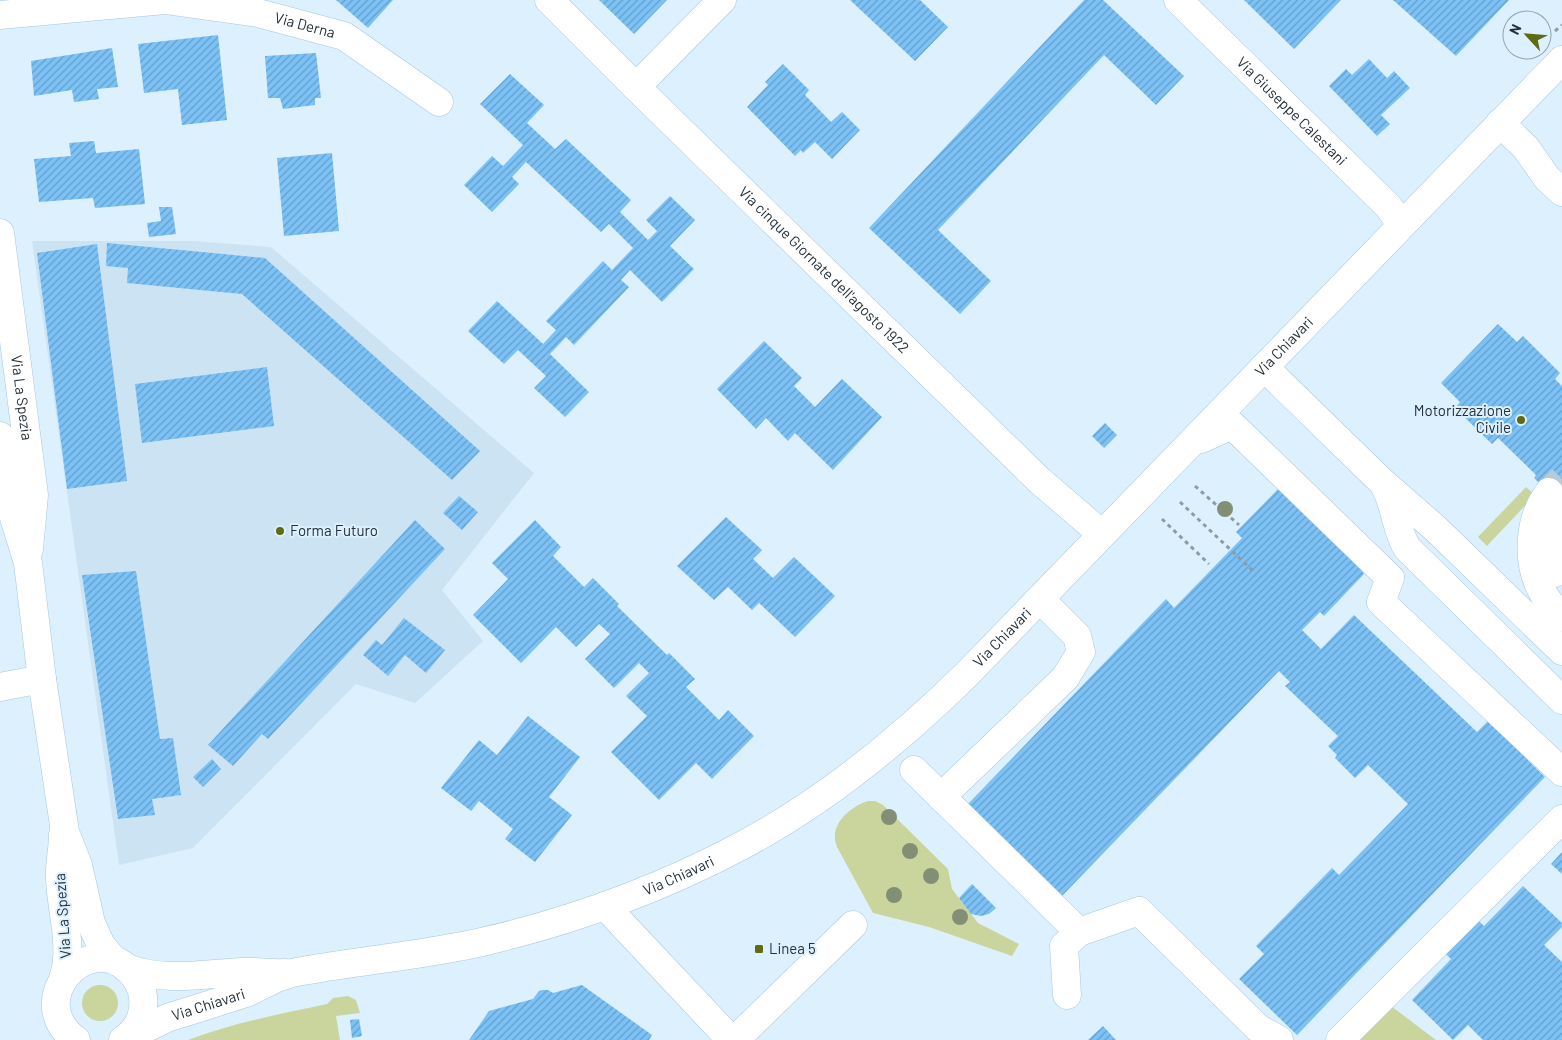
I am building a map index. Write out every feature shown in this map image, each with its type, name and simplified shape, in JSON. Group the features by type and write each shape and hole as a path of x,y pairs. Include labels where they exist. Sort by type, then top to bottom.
{"street":[{"name":"Via Derna","path":"0,15 165,0 258,13 344,36 439,102"},
{"name":"Via cinque Giornate dell'agosto 1922","path":"549,0 1040,481 1102,534"},
{"path":"636,87 722,0"},
{"name":"Via Giuseppe Calestani","path":"1178,0 1388,206 1401,224"},
{"name":"Via Chiavari","path":"125,1039 167,1018 246,993 292,973 458,947 522,932 605,906 688,872 742,845 814,801 861,767 927,711 966,674 1562,60"},
{"path":"1500,123 1526,148 1547,178 1562,192"},
{"name":"Via La Spezia","path":"0,233 34,495 28,563"},
{"path":"1264,367 1380,480 1436,529 1562,651"},
{"path":"1192,442 1232,425 1390,578 1381,602 1562,772"},
{"name":"Via La Spezia","path":"0,436 8,498 28,563 42,679 63,824 78,865 91,923 101,945 112,958 134,975 140,984 144,1003 139,1023 125,1039"},
{"path":"1380,480 1398,502 1411,527 1562,676"},
{"path":"1380,480 1392,501 1397,525 1407,548 1562,700"},
{"path":"1562,588 1555,574 1551,554 1556,522 1556,502 1541,504 1534,524 1533,565 1541,589 1562,617"},
{"path":"941,797 1065,678 1081,652 1077,636 1040,599"},
{"path":"0,687 42,679"},
{"path":"914,770 1079,932"},
{"path":"1340,1040 1562,819"},
{"name":"Via La Spezia","path":"63,824 60,877 68,954 66,970 58,988 56,1008 58,1018 69,1036"},
{"path":"605,906 731,1040"},
{"path":"1067,995 1064,946 1079,932 1139,911 1258,1028 1279,1040"},
{"path":"735,1040 853,925"},
{"name":"Via La Spezia","path":"63,979 70,971 88,960 108,959 122,965"},
{"name":"Via Chiavari","path":"122,965 142,973 163,976 199,976 243,972 292,973"}],"path":[{"path":"1196,486 1239,525"},
{"path":"1180,502 1253,571"},
{"path":"1162,519 1208,564"}],"shaded area":[{"name":"Forma Futuro","path":"32,241 194,241 271,247 534,473 442,590 483,641 415,703 356,684 193,848 119,865"}],"green space":[{"path":"1526,487 1535,495 1487,546 1478,537"},
{"path":"868,801 875,801 883,805 948,869 952,889 978,923 1019,944 1012,956 929,927 873,913 837,847 835,839 835,832 842,818 854,808"},
{"path":"100,985 107,986 113,990 117,996 117,1010 113,1016 107,1020 100,1021 93,1020 87,1016 83,1010 82,1003 83,996 87,990 93,986"},
{"path":"348,996 356,1000 360,1013 336,1016 340,1040 188,1040 239,1024 327,1004 333,998"},
{"path":"1391,1006 1436,1040 1359,1040"}],"building":[{"path":"336,0 393,0 368,28"},
{"path":"599,0 667,0 634,34"},
{"path":"850,0 920,0 948,27 915,61"},
{"path":"1084,0 1103,0 1184,76 1156,105 1104,55 938,230 991,281 960,314 869,228"},
{"path":"1244,0 1341,0 1294,49"},
{"path":"1393,0 1509,0 1456,56"},
{"path":"218,35 227,120 182,125 178,89 144,93 138,44"},
{"path":"112,48 118,87 97,89 99,99 74,102 72,90 34,96 31,61"},
{"path":"316,53 321,98 315,98 315,105 283,109 280,98 268,98 265,56"},
{"path":"1369,59 1387,78 1394,71 1410,88 1381,115 1390,124 1377,136 1329,86 1346,69 1352,75"},
{"path":"783,64 809,90 805,95 831,122 842,112 860,130 832,159 815,142 803,153 801,150 795,156 747,107 768,85 765,82"},
{"path":"510,74 544,105 527,123 555,149 566,139 631,200 620,212 648,240 657,231 646,220 670,196 695,220 670,246 694,269 662,302 630,270 621,280 629,287 574,345 566,337 550,354 589,392 565,417 534,388 546,376 518,350 504,364 468,331 497,301 543,344 556,330 546,321 603,261 612,270 633,248 609,224 601,232 526,162 512,177 519,184 492,212 464,185 492,156 503,166 523,145 480,104"},
{"path":"94,141 96,153 139,149 145,204 95,208 93,198 39,202 34,159 71,156 69,143"},
{"path":"332,153 339,231 284,236 277,158"},
{"path":"159,207 172,207 176,234 149,237 147,223 161,221"},
{"path":"107,243 265,258 480,451 452,480 242,294 127,283 128,268 106,266"},
{"path":"97,244 127,481 67,489 37,253"},
{"name":"Motorizzazione Civile","path":"1498,324 1517,342 1523,336 1560,373 1555,379 1562,386 1562,505 1534,478 1536,475 1498,438 1492,444 1455,408 1460,402 1441,383"},
{"path":"764,341 802,378 794,386 815,407 842,379 882,417 833,470 795,433 788,441 766,418 756,429 717,389"},
{"path":"267,367 274,426 142,443 135,384"},
{"path":"1105,423 1117,435 1104,448 1092,436"},
{"path":"1282,485 1365,565 1361,570 1364,574 1324,616 1320,612 1302,630 1321,649 1354,615 1477,732 1488,721 1545,777 1297,1035 1239,979 1264,954 1256,946 1332,868 1339,875 1408,804 1368,765 1355,778 1335,758 1337,755 1328,746 1338,736 1285,686 1290,682 1279,671 1062,896 967,805 1166,599 1174,608 1242,538 1236,532"},
{"path":"459,496 478,512 462,530 443,513"},
{"path":"726,517 762,550 753,559 773,578 794,557 835,596 795,637 759,603 752,610 728,587 714,600 677,566"},
{"path":"415,520 445,549 268,739 262,734 233,766 208,745"},
{"path":"535,520 561,547 553,556 584,587 593,578 619,604 617,606 667,655 669,653 695,679 686,687 719,720 728,710 754,736 712,779 696,763 659,800 611,752 647,716 626,696 649,673 639,663 614,688 585,659 610,634 599,624 576,647 556,627 521,663 473,615 508,579 492,563"},
{"path":"136,571 160,739 173,738 181,795 152,799 155,815 118,819 82,575"},
{"path":"404,618 445,650 426,673 405,655 388,676 363,655 376,640 382,645"},
{"path":"528,716 580,757 549,797 572,815 535,862 505,839 513,829 479,801 471,811 441,788 479,740 497,755"},
{"path":"212,759 221,769 203,787 193,777"},
{"path":"1562,852 1562,874 1551,864"},
{"path":"972,884 996,908 989,914 981,916 971,914 959,898"},
{"path":"1523,886 1562,923 1562,927 1544,945 1562,962 1562,1040 1483,1040 1468,1025 1453,1040 1412,1000 1451,959 1442,950 1475,917 1484,926"},
{"path":"582,985 652,1035 649,1040 469,1040 489,1011 533,999 542,990 548,990 553,993"},
{"path":"359,1019 362,1036 352,1038 350,1020"},
{"path":"1103,1026 1116,1040 1088,1040"}],"tunnel":[{"path":"1549,492 1562,479"}],"place":[{"name":"Motorizzazione Civile","path":"1521,420"},
{"name":"Forma Futuro","path":"280,531"},
{"name":"Linea 5","path":"759,949"}]}
